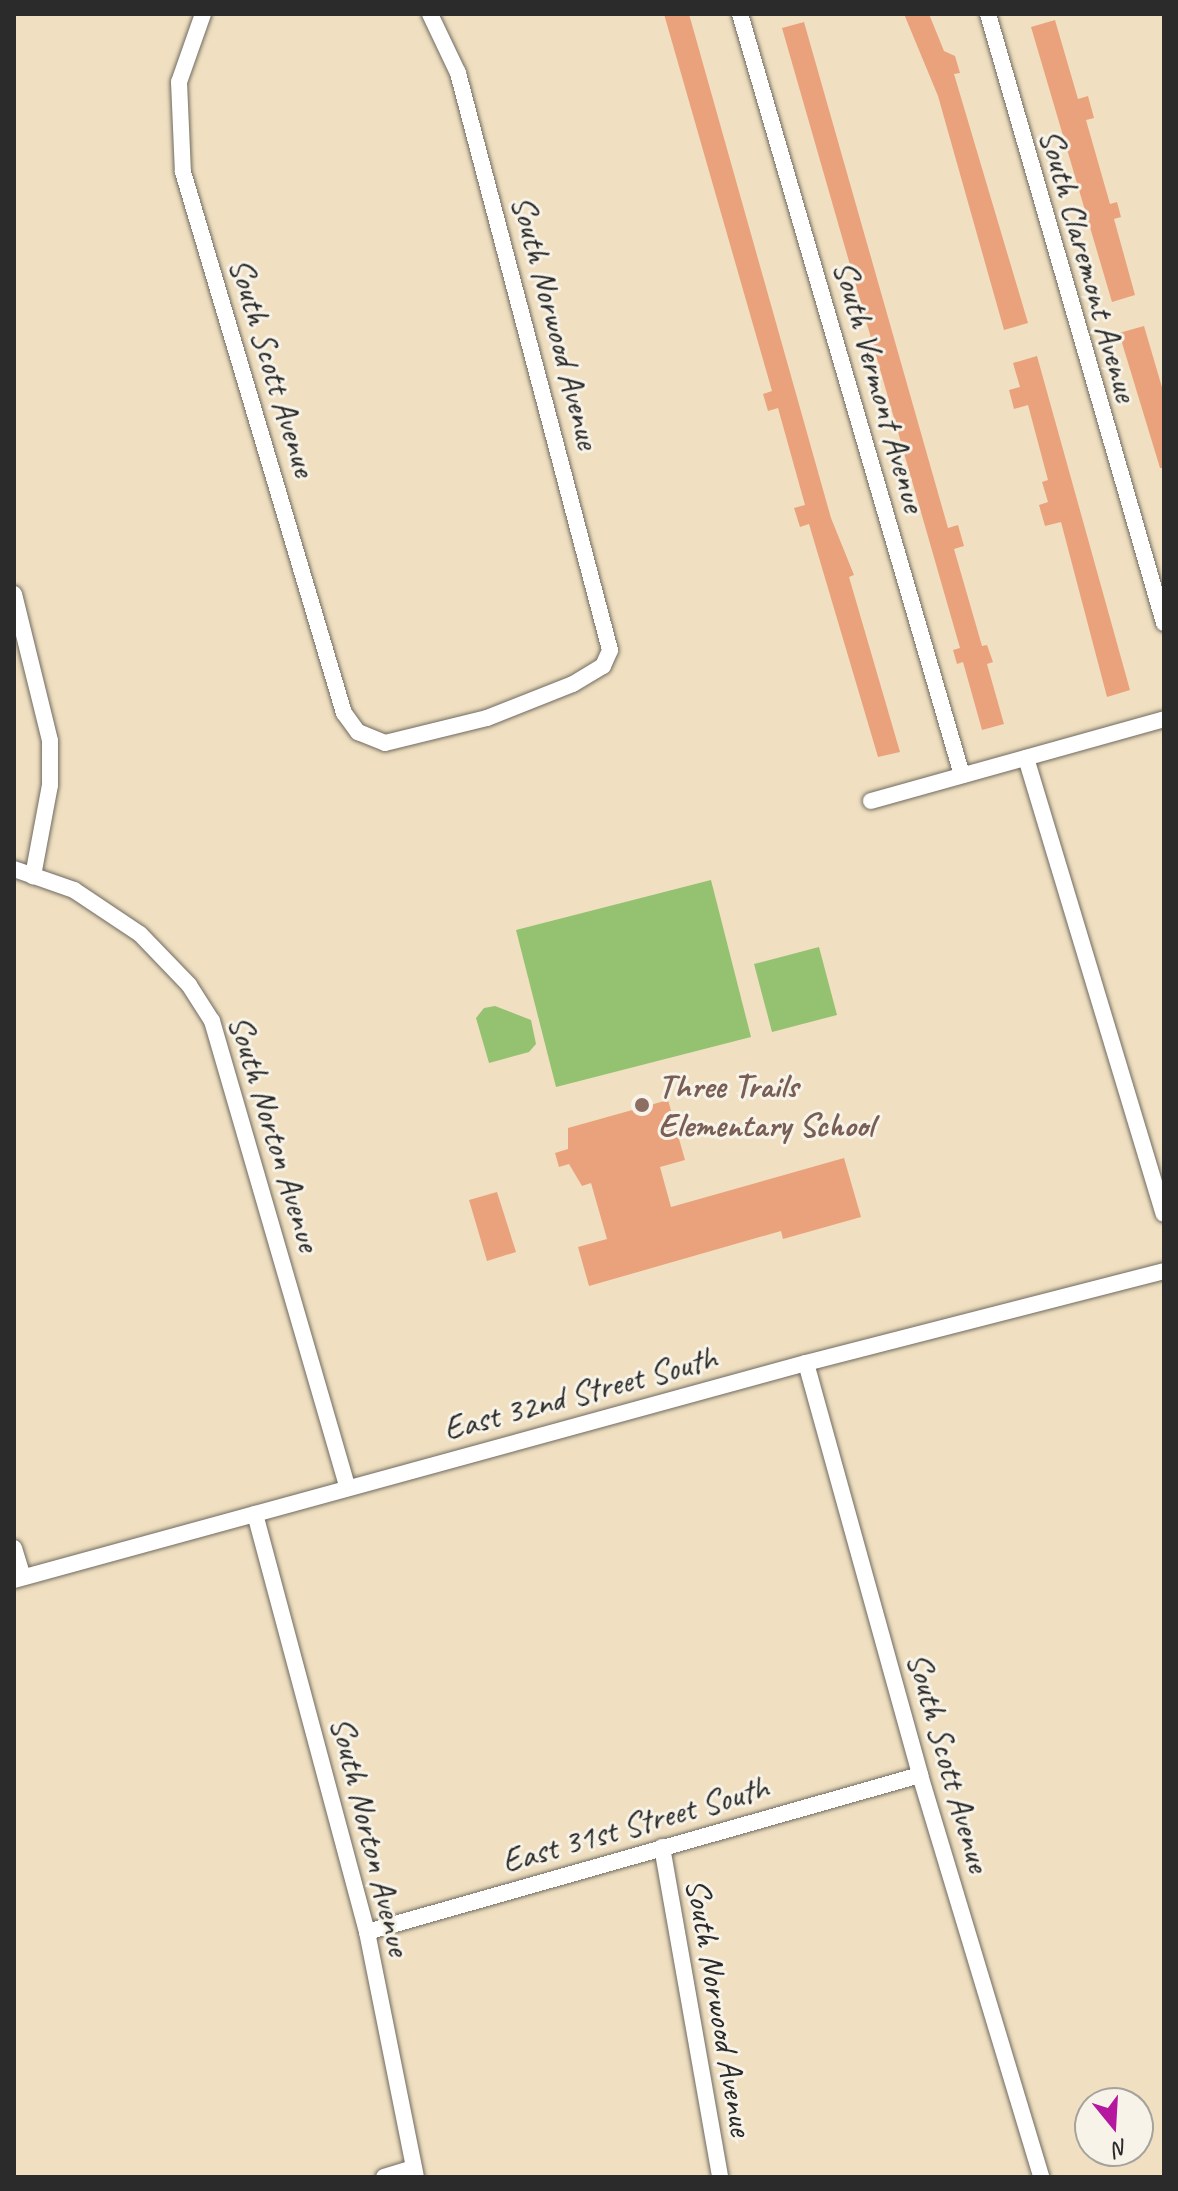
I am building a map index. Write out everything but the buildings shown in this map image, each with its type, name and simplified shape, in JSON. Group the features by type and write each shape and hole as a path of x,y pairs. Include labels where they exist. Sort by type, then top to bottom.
{"street":[{"name":"South Scott Avenue","path":"203,14 179,82 183,172 344,713 358,732 385,743 487,718 573,684 603,666 610,650"},
{"name":"South Norwood Avenue","path":"430,14 458,73 610,650"},
{"name":"South Vermont Avenue","path":"740,14 962,775"},
{"name":"South Claremont Avenue","path":"988,14 1164,623"},
{"path":"14,594 50,741 50,785 33,876"},
{"path":"871,801 1164,719"},
{"path":"1026,758 1164,1214"},
{"name":"South Norton Avenue","path":"14,869 74,890 140,934 189,985 212,1021 348,1488"},
{"name":"East 32nd Street South","path":"18,1578 806,1363 1164,1271"},
{"name":"South Scott Avenue","path":"806,1363 920,1775 1041,2177"},
{"name":"South Norton Avenue","path":"255,1514 367,1932 415,2173"},
{"path":"14,1548 18,1578"},
{"name":"East 31st Street South","path":"367,1932 920,1775"},
{"name":"South Norwood Avenue","path":"662,1847 720,2177"},
{"path":"384,2177 415,2173"}],"green space":[{"path":"711,880 751,1037 556,1087 516,930"},
{"path":"819,947 837,1015 772,1032 754,964"},
{"path":"495,1006 531,1020 536,1044 529,1052 489,1063 476,1018 484,1008"}],"place":[{"name":"Three Trails Elementary School","path":"642,1105"}]}
